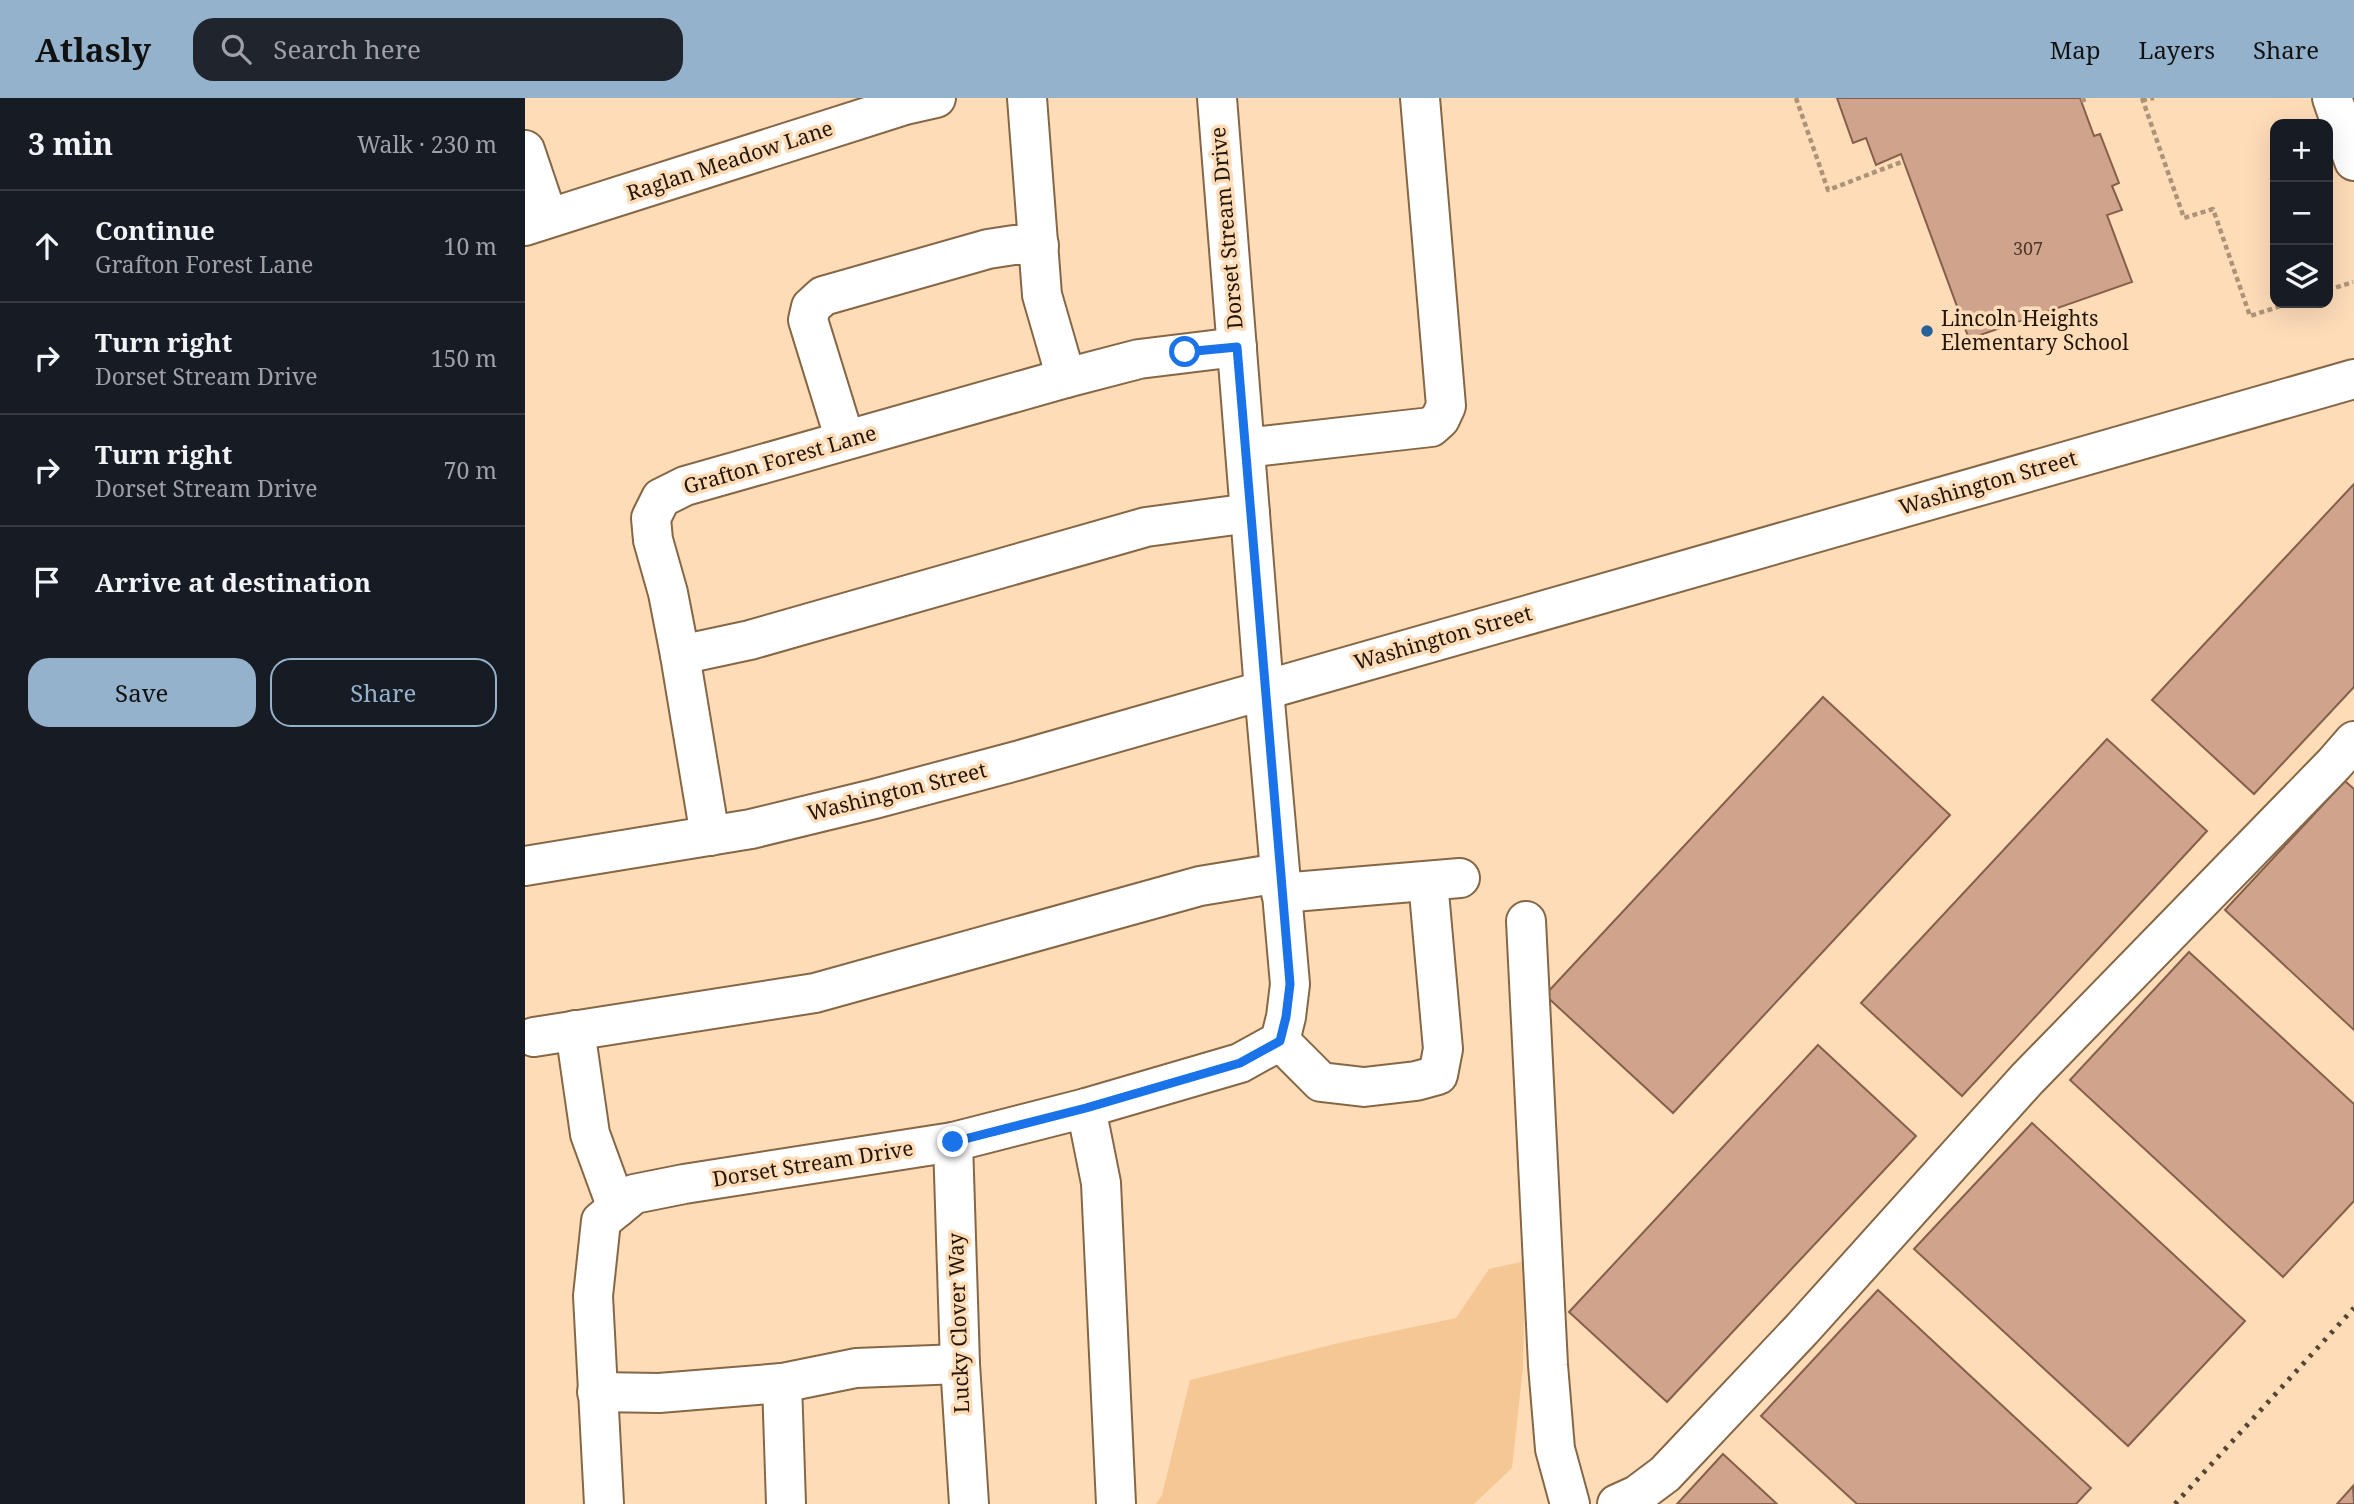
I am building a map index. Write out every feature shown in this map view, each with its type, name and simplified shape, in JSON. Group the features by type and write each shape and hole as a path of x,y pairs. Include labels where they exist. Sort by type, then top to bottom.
{"street":[{"name":"Raglan Meadow Lane","path":"537,222 936,98"},
{"path":"1027,98 1042,295 1066,378"},
{"name":"Dorset Stream Drive","path":"604,1504 593,1296 600,1221 633,1194 953,1142 1086,1108 1240,1063 1280,1041 1290,984 1217,98"},
{"path":"1245,448 1431,427 1440,419 1445,406 1420,98"},
{"path":"2332,98 2354,161"},
{"path":"525,150 537,222"},
{"path":"845,440 808,320 811,307 823,296 988,249 1038,245"},
{"name":"Grafton Forest Lane","path":"710,836 680,655 668,593 653,540 651,518 661,498 685,486 1066,378 1139,359 1237,347"},
{"name":"Washington Street","path":"525,866 751,829 887,796 2354,379"},
{"path":"680,655 750,640 1146,527 1250,513"},
{"path":"1617,1504 1637,1495 1665,1474 1802,1329 2027,1079 2325,774 2354,741"},
{"path":"534,1037 815,993 1200,886 1444,879 1443,1049 1438,1074 1416,1081 1364,1087 1321,1082 1280,1041"},
{"path":"1526,921 1548,1364 1555,1449 1570,1504"},
{"path":"575,1030 590,1134 617,1208"},
{"path":"1086,1108 1101,1183 1116,1504"},
{"name":"Lucky Clover Way","path":"953,1142 960,1364 969,1504"},
{"path":"597,1392 659,1393 782,1383 856,1368 960,1364"},
{"path":"782,1383 786,1504"}],"path":[{"path":"1796,98 1828,190 1904,161"},
{"path":"2081,101 2089,98"},
{"path":"2154,98 2142,99 2184,218 2213,209 2250,316 2275,308"},
{"path":"2333,288 2353,282"}],"shaded area":[{"path":"1525,1261 1523,1367 1512,1468 1474,1504 1156,1504 1162,1495 1190,1380 1343,1342 1456,1318 1489,1269"}],"building":[{"name":"Lincoln Heights Elementary School","path":"1837,98 2080,98 2094,136 2100,134 2119,183 2112,186 2122,210 2107,215 2132,282 1969,339 1901,154 1876,165 1866,138 1853,143"},
{"path":"2354,484 2354,687 2254,794 2152,700"},
{"path":"1823,697 1950,815 1673,1113 1545,995"},
{"path":"2107,739 2207,831 1962,1096 1861,1003"},
{"path":"2345,781 2354,789 2354,1030 2225,910"},
{"path":"2189,952 2354,1104 2354,1201 2283,1277 2070,1080"},
{"path":"1818,1045 1916,1136 1667,1402 1569,1312"},
{"path":"2032,1123 2245,1321 2128,1446 1914,1249"},
{"path":"1878,1290 2091,1488 2076,1504 1857,1504 1761,1416"},
{"path":"1723,1454 1777,1504 1677,1504"},
{"path":"2353,1486 2354,1504 2337,1504"}],"railway":[{"path":"2175,1504 2354,1308"}],"place":[{"name":"Lincoln Heights Elementary School","path":"1927,331"}],"route":[{"path":"953,1142 1086,1108 1240,1063 1280,1041 1290,984 1237,347 1185,352"}]}
